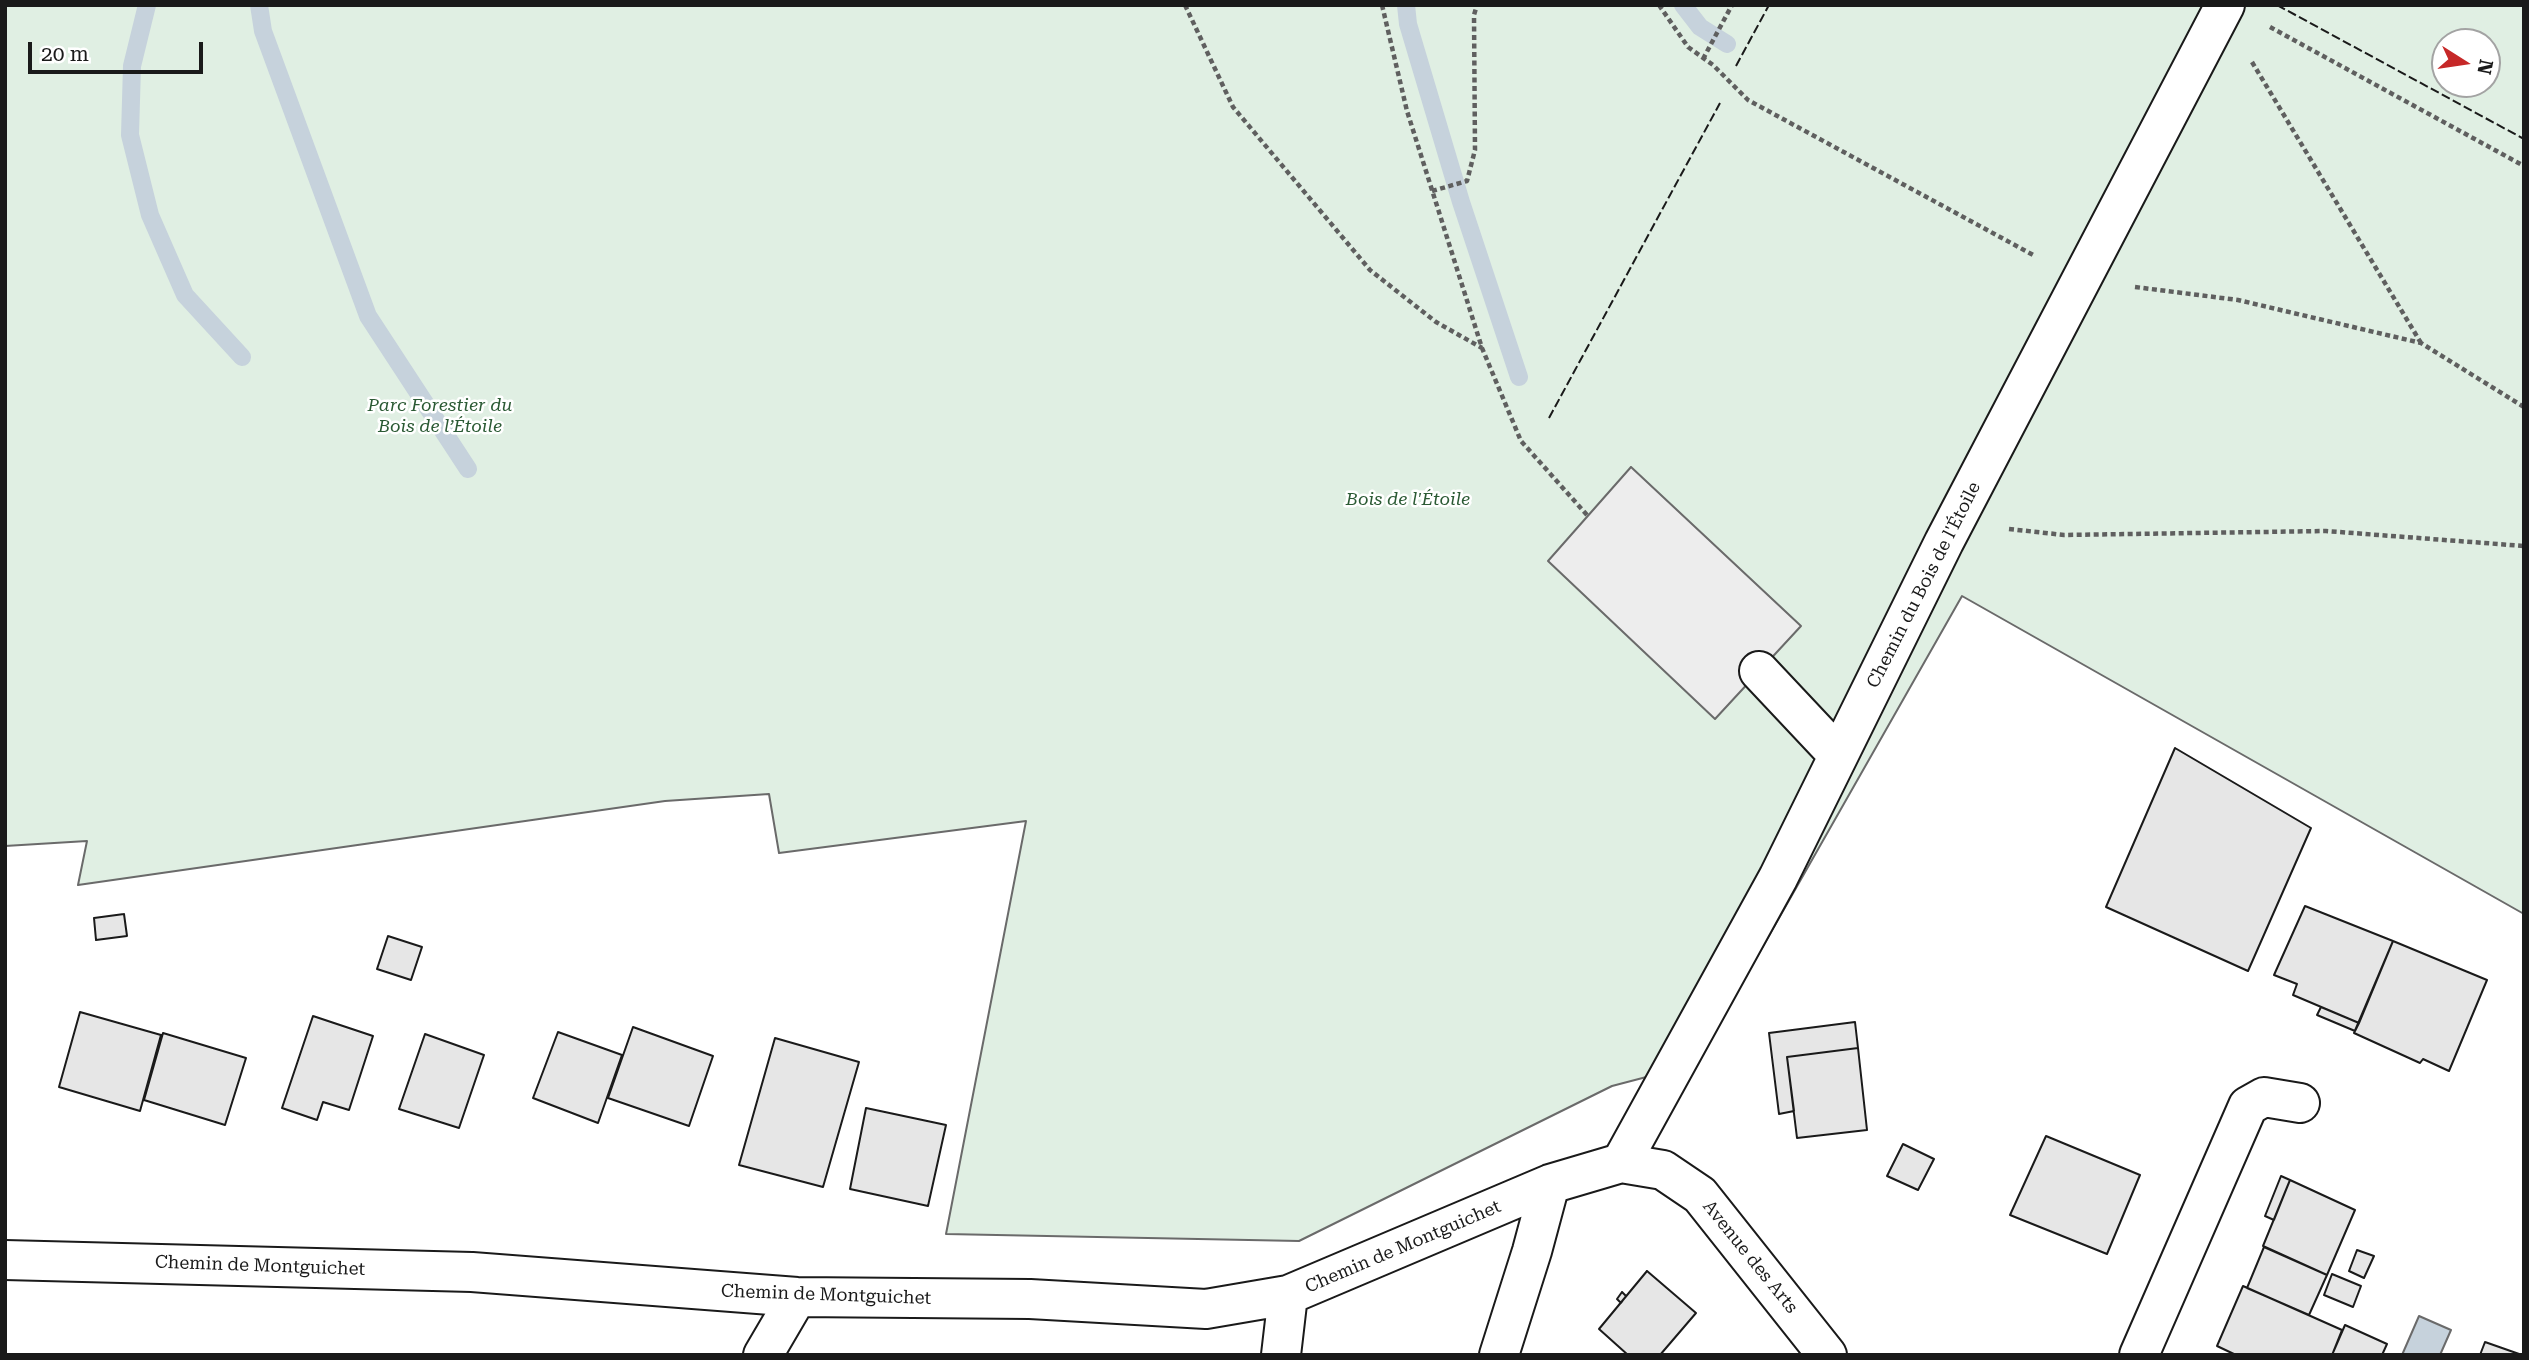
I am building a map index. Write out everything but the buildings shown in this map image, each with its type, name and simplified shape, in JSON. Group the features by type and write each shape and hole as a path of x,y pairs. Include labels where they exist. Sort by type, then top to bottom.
{"street":[{"name":"Chemin du Bois de l'Étoile","path":"1622,1163 1777,878 1944,542 2225,5"},
{"path":"1759,671 1839,755"},
{"path":"2138,1355 2248,1106 2264,1097 2300,1103"},
{"name":"Chemin de Montguichet","path":"5,1260 472,1272 797,1297 1030,1300 1206,1308 1288,1295 1550,1184 1622,1163"},
{"name":"Avenue des Arts","path":"1622,1163 1663,1170 1700,1195 1828,1355"},
{"path":"1499,1355 1550,1184"},
{"path":"1280,1355 1288,1295"},
{"path":"763,1355 797,1297"}],"path":[{"path":"1185,5 1233,107 1370,270 1436,322 1482,348"},
{"path":"1382,5 1407,111 1482,348 1521,441 1587,515"},
{"path":"1432,191 1467,181 1475,150 1474,15 1477,5"},
{"path":"1659,5 1688,47 1713,65 1748,100 2081,281 2238,300 2421,343 2524,407"},
{"path":"1703,59 1732,5"},
{"path":"2266,25 2524,166"},
{"path":"2247,54 2421,343"},
{"path":"1944,542 1995,528 2064,535 2326,531 2524,545"}],"green space":[{"path":"5,5 2524,5 2524,914 1962,596 1696,1064 1612,1086 1299,1241 946,1234 1026,821 779,853 769,794 665,801 78,885 87,841 5,846"}],"shaded area":[{"path":"1631,467 1801,626 1715,719 1548,561"},
{"path":"2419,1316 2451,1330 2440,1355 2402,1355"}],"waterway":[{"path":"147,5 132,66 130,135 150,215 185,295 242,357"},
{"path":"259,5 263,31 368,316 468,469"},
{"path":"1406,5 1408,24 1461,202 1519,377"},
{"path":"1683,5 1700,27 1727,44"}],"fence":[{"path":"1736,66 1769,5"},
{"path":"2277,5 2524,139"},
{"path":"1549,418 1720,103"}],"park label":[{"name":"Parc Forestier du Bois de l’Étoile","path":"440,416"},
{"name":"Bois de l'Étoile","path":"1408,500"}]}
